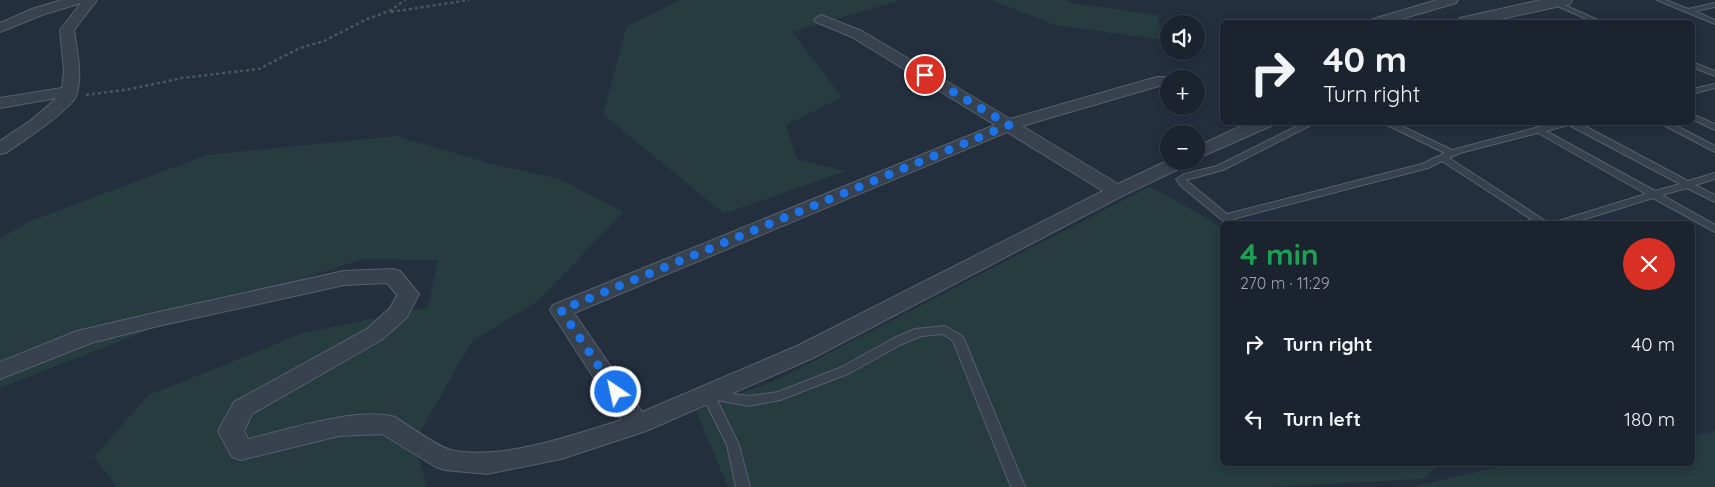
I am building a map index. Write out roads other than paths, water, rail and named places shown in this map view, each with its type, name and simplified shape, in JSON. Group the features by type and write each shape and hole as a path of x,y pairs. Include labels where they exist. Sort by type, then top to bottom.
{"street":[{"path":"0,28 37,12 76,0"},
{"path":"0,149 36,125 69,94 72,71 67,30 90,0"},
{"path":"1385,20 1450,0"},
{"path":"1475,20 1558,1"},
{"path":"821,19 857,34 1117,191"},
{"path":"637,424 561,310 1009,125 1160,81"},
{"path":"0,103 69,94"},
{"path":"1205,150 1259,125"},
{"path":"0,371 85,337 154,320 344,278 393,276 408,294 398,312 375,334 243,408 231,431 241,450 339,426 386,424 445,460 487,464 561,449 637,424 708,395 805,352 1117,191 1162,170"}],"lane":[{"path":"1660,0 1715,22"},
{"path":"1558,1 1594,20"},
{"path":"1687,11 1715,5"},
{"path":"1695,65 1715,74"},
{"path":"1695,91 1715,86"},
{"path":"1695,117 1715,126"},
{"path":"1307,125 1220,168 1181,179 1184,184 1229,221 1425,166 1447,156 1558,125"},
{"path":"1390,125 1447,156 1541,221"},
{"path":"1576,125 1715,199"},
{"path":"1668,125 1715,149"},
{"path":"1538,130 1715,229"},
{"path":"1568,221 1715,176"},
{"path":"708,395 749,401 780,396 846,370 896,342 919,332 945,330 958,339 1018,487"},
{"path":"708,395 734,445 743,487"}]}
